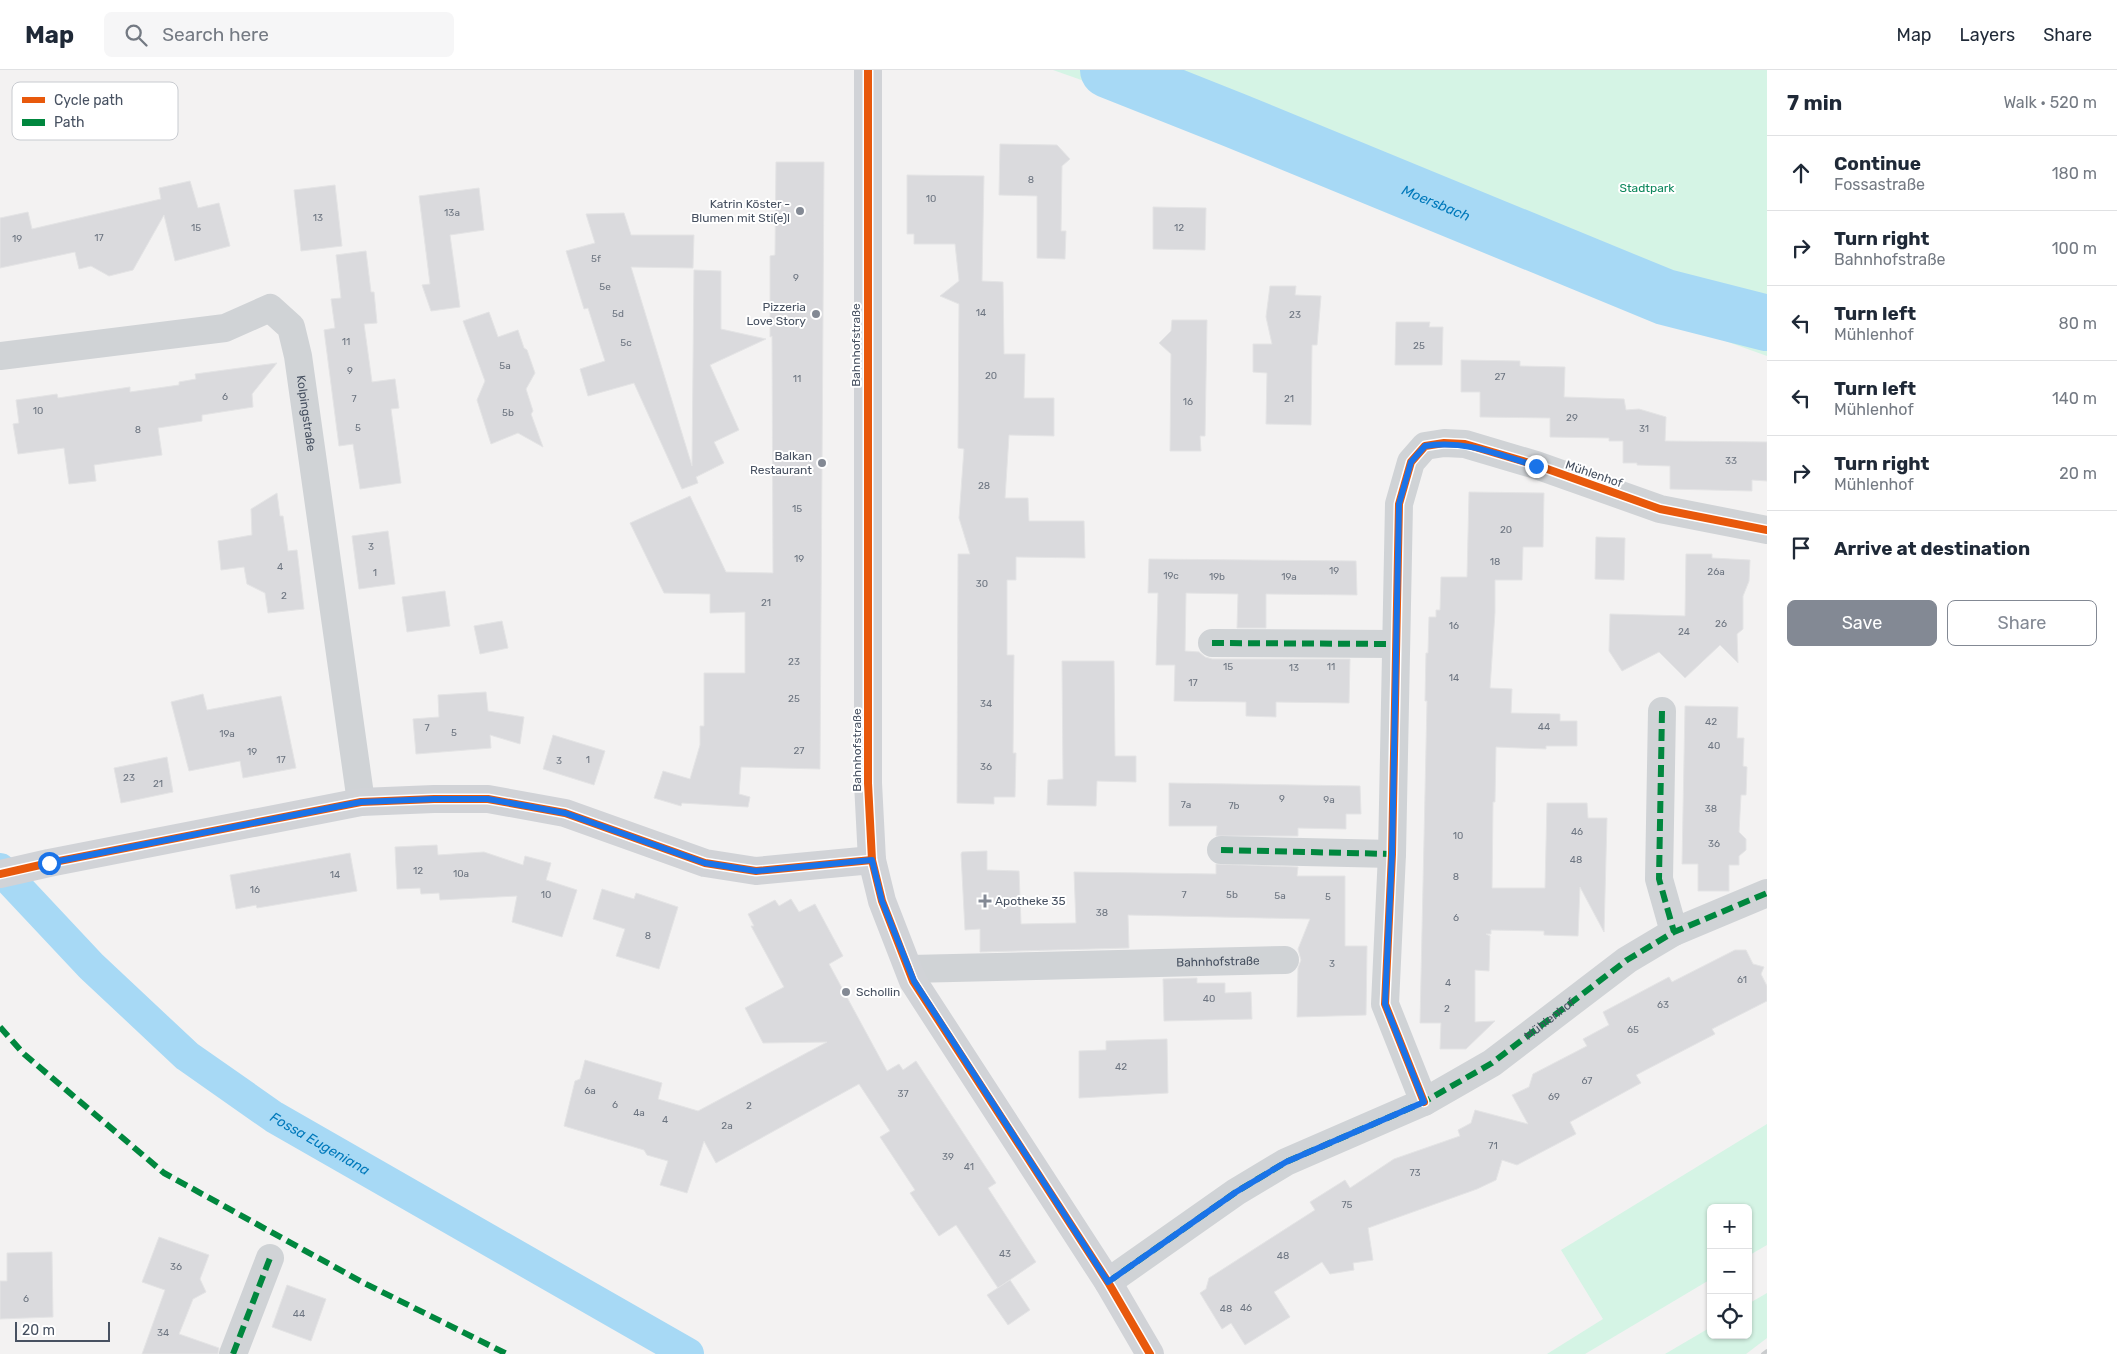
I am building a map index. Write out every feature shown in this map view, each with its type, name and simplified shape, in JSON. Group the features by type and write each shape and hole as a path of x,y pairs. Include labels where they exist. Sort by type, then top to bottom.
{"street":[{"name":"Bahnhofstraße","path":"868,70 868,783 872,860 882,901 914,981 1108,1282 1150,1354"},
{"name":"Kolpingstraße","path":"0,356 225,328 270,308 290,327 298,356 361,802"},
{"name":"Mühlenhof","path":"1424,1102 1385,1004 1392,854 1399,504 1411,462 1425,446 1444,443 1465,444 1536,466 1660,509 1767,530"},
{"path":"1212,642 1396,644"},
{"path":"1662,712 1659,879 1674,932"},
{"path":"0,874 361,802 434,799 498,801 565,813 705,863 756,871 872,860"},
{"path":"1221,850 1392,854"},
{"name":"Mühlenhof","path":"1108,1282 1236,1192 1286,1162 1424,1102 1492,1064 1626,960 1674,932 1767,893"},
{"name":"Bahnhofstraße","path":"910,969 1285,960"},
{"path":"233,1354 270,1258"}],"green space":[{"name":"Stadtpark","path":"1053,70 1767,70 1767,356 1539,274 1375,206 1138,100"},
{"path":"1767,1124 1767,1245 1752,1254 1752,1204 1707,1204 1707,1281 1585,1354 1547,1354 1603,1319 1561,1250"},
{"path":"1767,1293 1767,1338 1746,1354 1665,1354 1707,1329 1707,1339 1752,1339 1752,1302"}],"building":[{"path":"1000,144 1057,145 1070,159 1062,166 1061,231 1066,231 1065,259 1037,258 1037,196 999,195"},
{"path":"776,162 824,162 820,769 741,767 739,794 750,797 748,807 682,803 681,806 654,798 663,771 690,779 700,745 700,726 704,726 704,673 745,673 745,612 710,613 710,594 664,593 630,523 690,496 726,572 773,573 770,256 775,255"},
{"path":"907,175 984,176 982,281 1003,282 1004,354 1025,354 1024,398 1054,398 1054,436 1009,435 1005,498 1028,498 1029,521 1084,521 1085,558 1016,557 1016,580 1007,580 1007,655 1014,655 1013,753 1016,753 1015,797 994,797 994,804 957,803 958,554 970,554 959,518 964,449 958,448 959,304 940,296 959,281 955,244 914,244 914,234 907,234"},
{"path":"190,181 198,208 219,203 230,246 175,261 164,215 133,270 109,276 91,266 79,269 75,252 0,268 0,218 28,212 32,229 161,199 159,188"},
{"path":"335,185 342,246 301,251 294,190"},
{"path":"479,188 484,230 450,235 460,307 431,311 422,285 430,284 419,196"},
{"path":"1153,207 1206,208 1205,250 1153,249"},
{"path":"624,213 631,235 694,235 693,268 631,267 692,466 694,270 721,271 721,329 766,339 710,365 739,430 714,442 724,463 696,477 698,483 682,489 634,383 588,396 580,369 605,361 588,308 584,309 566,251 595,243 586,214"},
{"path":"366,251 371,292 374,292 377,323 364,324 372,382 395,379 399,408 391,409 401,483 360,489 353,444 339,446 324,330 335,328 331,299 341,298 336,255"},
{"path":"1270,286 1296,286 1295,295 1321,296 1317,345 1312,345 1311,425 1266,424 1267,373 1253,372 1253,344 1272,344 1266,317"},
{"path":"489,312 498,337 518,330 524,348 527,350 535,373 526,389 533,411 531,414 543,447 518,433 491,444 477,400 485,381 463,321"},
{"path":"1172,320 1207,320 1205,436 1200,436 1201,451 1170,451 1171,354 1159,343 1171,331"},
{"path":"1396,322 1430,322 1429,327 1443,327 1442,365 1395,365"},
{"path":"1461,360 1520,361 1520,366 1565,367 1564,397 1624,399 1626,410 1639,409 1666,417 1665,441 1767,442 1767,481 1752,480 1752,491 1670,489 1670,466 1623,463 1623,441 1609,441 1609,438 1550,437 1550,418 1480,417 1480,392 1461,392"},
{"path":"277,363 252,394 253,407 202,415 202,421 158,428 162,455 94,465 96,481 69,484 64,448 18,454 13,424 19,423 16,400 57,394 58,398 130,387 130,392 179,385 179,382 196,379 195,374"},
{"path":"1469,492 1544,493 1543,547 1523,547 1522,580 1495,580 1490,688 1512,689 1511,713 1560,714 1560,721 1577,721 1577,746 1546,746 1546,749 1496,747 1492,888 1545,888 1547,803 1587,803 1588,818 1607,818 1604,932 1580,887 1578,936 1544,935 1544,931 1491,930 1491,934 1486,934 1490,936 1489,971 1475,970 1475,1022 1495,1021 1466,1049 1440,1049 1441,1023 1420,1023 1427,701 1425,701 1426,653 1428,653 1429,617 1436,617 1436,610 1440,610 1441,577 1467,577"},
{"path":"277,493 280,516 283,516 288,551 297,550 304,609 268,613 265,593 247,584 244,567 221,570 218,541 252,535 251,509"},
{"path":"388,531 395,584 359,589 352,536"},
{"path":"1596,537 1625,538 1624,580 1595,579"},
{"path":"1686,554 1712,554 1712,558 1750,560 1749,581 1743,596 1743,629 1737,634 1738,663 1720,645 1685,678 1659,652 1622,671 1609,651 1610,614 1685,616"},
{"path":"1149,559 1356,561 1357,595 1266,594 1266,628 1237,628 1238,594 1186,593 1185,651 1199,652 1205,657 1212,659 1350,659 1349,703 1276,702 1276,717 1246,716 1246,702 1174,701 1175,665 1156,665 1158,593 1148,593"},
{"path":"445,591 450,626 407,632 402,597"},
{"path":"502,621 508,648 480,654 474,626"},
{"path":"1062,661 1114,661 1115,756 1136,756 1136,782 1097,781 1096,806 1047,805 1048,780 1063,779"},
{"path":"486,692 488,711 524,717 520,744 490,735 491,748 416,754 413,719 439,717 438,695"},
{"path":"203,694 207,710 281,696 296,768 243,778 240,761 189,771 171,702"},
{"path":"1685,706 1738,707 1737,738 1744,738 1743,766 1747,767 1746,795 1741,795 1739,832 1746,839 1746,850 1739,856 1739,865 1729,865 1729,891 1698,891 1698,864 1682,864"},
{"path":"553,735 605,751 594,785 543,769"},
{"path":"167,757 173,792 121,803 114,768"},
{"path":"1169,783 1360,786 1361,814 1346,814 1346,829 1298,828 1298,836 1216,836 1217,826 1169,826"},
{"path":"437,845 438,855 484,852 523,865 525,856 551,863 546,880 577,890 562,937 512,922 517,896 440,900 439,893 421,894 420,888 397,889 395,847"},
{"path":"987,851 987,870 1019,871 1021,924 1076,923 1074,872 1216,874 1216,864 1298,867 1297,876 1345,876 1345,946 1367,946 1366,1015 1297,1017 1298,968 1301,960 1298,949 1310,919 1128,915 1129,948 980,952 980,929 965,930 961,854 962,852"},
{"path":"350,853 357,891 257,908 256,905 236,909 230,875"},
{"path":"602,889 634,899 636,893 678,907 659,969 616,956 625,929 593,919"},
{"path":"791,899 799,912 815,904 843,956 829,964 887,1071 899,1064 903,1070 916,1061 996,1183 988,1188 1036,1262 998,1288 956,1225 939,1236 910,1193 915,1190 880,1137 890,1131 859,1084 716,1163 704,1141 687,1193 660,1185 668,1161 647,1155 644,1150 564,1126 575,1081 580,1079 585,1060 662,1083 658,1099 698,1111 827,1042 763,1043 745,1008 784,987 751,926 754,926 748,914 775,900 779,906"},
{"path":"1735,950 1746,950 1753,964 1764,967 1761,974 1767,986 1767,1001 1712,1029 1715,1034 1636,1075 1641,1083 1570,1122 1576,1134 1517,1165 1502,1160 1496,1180 1477,1189 1368,1228 1373,1260 1353,1263 1354,1270 1330,1274 1322,1262 1274,1292 1290,1317 1245,1345 1231,1323 1222,1329 1200,1293 1206,1289 1209,1278 1315,1210 1310,1202 1345,1180 1350,1188 1394,1159 1460,1136 1458,1130 1471,1123 1475,1110 1528,1124 1512,1095 1529,1087 1533,1074 1587,1046 1583,1039 1609,1025 1603,1012 1669,977 1672,982"},
{"path":"1197,978 1197,983 1225,983 1225,993 1251,992 1252,1019 1164,1021 1163,979"},
{"path":"1167,1039 1168,1093 1079,1098 1079,1051 1106,1050 1106,1041"},
{"path":"159,1237 209,1255 200,1279 206,1292 193,1299 179,1334 219,1348 218,1354 142,1354 165,1290 142,1282"},
{"path":"52,1252 53,1317 0,1319 0,1281 7,1281 7,1253"},
{"path":"1010,1280 1030,1310 1008,1325 987,1295"},
{"path":"287,1285 326,1299 311,1341 272,1327"}],"waterway":[{"name":"Moersbach","path":"1108,70 1665,297 1767,323"},
{"name":"Fossa Eugeniana","path":"0,869 91,966 187,1056 274,1117 688,1354"}],"railway":[{"path":"1763,1354 1767,1351"}],"marked path":[{"path":"1212,643 1396,644"},
{"path":"1662,711 1659,879 1674,932"},
{"path":"1221,850 1392,854"},
{"path":"1108,1282 1236,1192 1286,1162 1424,1102 1492,1063 1627,960 1674,932 1767,893"},
{"path":"0,1027 24,1054 164,1173 362,1282 507,1354"},
{"path":"233,1354 270,1258"}],"cycle path":[{"path":"868,70 868,783 872,860 882,901 913,981 1108,1282 1150,1354"},
{"path":"1424,1102 1385,1004 1392,854 1399,504 1411,462 1425,446 1444,443 1465,444 1536,465 1660,509 1767,530"},
{"path":"0,874 361,802 434,799 488,799 565,813 705,863 756,871 872,860"}],"place":[{"name":"Katrin Köster - Blumen mit Sti(e)l","path":"800,211"},
{"name":"Pizzeria Love Story","path":"816,314"},
{"name":"Balkan Restaurant","path":"822,463"},
{"name":"Apotheke 35","path":"985,901"},
{"name":"Schollin","path":"846,992"}],"route":[{"path":"49,863 361,802 434,799 488,799 565,813 705,863 756,871 872,860 882,901 914,981 1108,1282 1236,1192 1286,1162 1424,1102 1385,1004 1392,854 1399,504 1411,462 1425,446 1444,443 1465,444 1536,466"}]}
